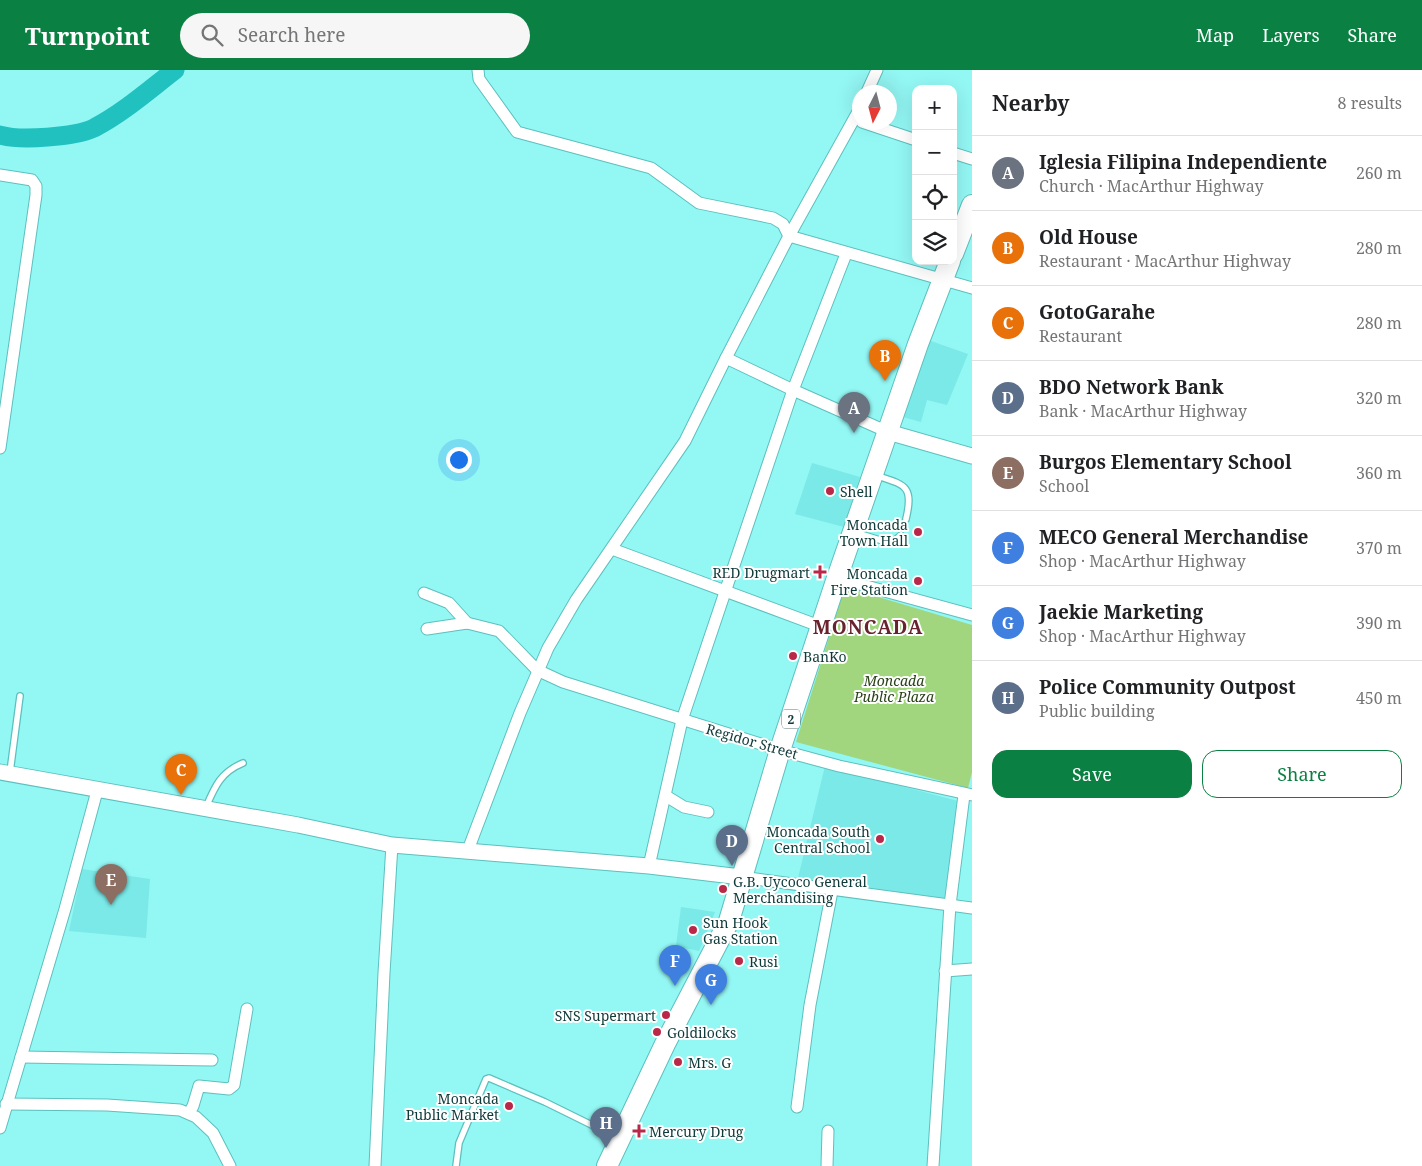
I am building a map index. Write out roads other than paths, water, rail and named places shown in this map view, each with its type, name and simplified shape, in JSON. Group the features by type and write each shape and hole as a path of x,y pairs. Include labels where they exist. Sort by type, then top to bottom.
{"highway":[{"path":"957,244 972,205"},
{"name":"2","path":"607,1166 665,1044 729,921 780,750 837,578 949,265"}],"street":[{"path":"478,70 479,80 517,132 651,168 699,203 773,218 783,224 789,236 846,254 972,288"},
{"path":"870,85 878,70"},
{"path":"468,850 537,670 576,600 685,441 789,236 852,130"},
{"path":"890,130 912,138"},
{"path":"957,154 972,159"},
{"path":"0,175 32,180 36,186 2,411 0,448"},
{"path":"649,866 682,720 724,590 793,390 846,254"},
{"path":"726,358 888,432 972,456"},
{"path":"612,549 822,627"},
{"path":"837,578 972,616"},
{"path":"424,593 449,603 467,623"},
{"path":"427,629 467,623 498,631 537,670"},
{"name":"Regidor Street","path":"537,670 583,689 780,750 968,795"},
{"path":"5,773 392,845 649,866 972,908"},
{"path":"0,1128 68,901 97,791"},
{"path":"933,1166 950,905 968,795"},
{"path":"666,796 684,807 708,812"},
{"path":"375,1166 392,845"},
{"path":"797,1107 809,1014 832,891"},
{"path":"946,971 972,969"},
{"path":"189,1113 199,1086 229,1089 234,1085 247,1009"},
{"path":"21,1057 212,1060"},
{"path":"6,1104 171,1108 189,1113 213,1133 230,1166"},
{"path":"826,1166 828,1131"}],"lane":[{"path":"873,474 893,481 908,491 910,496 906,519"},
{"path":"853,532 883,541 894,541 900,535"},
{"path":"5,773 20,696"},
{"path":"205,809 218,780 233,767 243,763"},
{"path":"456,1166 459,1143 487,1078 545,1102 620,1139"}],"waterway":[{"path":"0,135 20,138 47,137 74,134 94,128 126,108 175,70"}],"place":[{"name":"Old House","path":"885,381"},
{"name":"Iglesia Filipina Independiente","path":"854,433"},
{"name":"Shell","path":"830,491"},
{"name":"Moncada Town Hall","path":"918,532"},
{"name":"RED Drugmart","path":"820,572"},
{"name":"Moncada Fire Station","path":"918,581"},
{"name":"BanKo","path":"793,656"},
{"name":"GotoGarahe","path":"181,795"},
{"name":"Moncada South Central School","path":"880,839"},
{"name":"BDO Network Bank","path":"732,866"},
{"name":"G.B. Uycoco General Merchandising","path":"723,889"},
{"name":"Burgos Elementary School","path":"111,905"},
{"name":"Sun Hook Gas Station","path":"693,930"},
{"name":"Rusi","path":"739,961"},
{"name":"MECO General Merchandise","path":"675,986"},
{"name":"Jaekie Marketing","path":"711,1005"},
{"name":"SNS Supermart","path":"666,1015"},
{"name":"Goldilocks","path":"657,1032"},
{"name":"Mrs. G","path":"678,1062"},
{"name":"Moncada Public Market","path":"509,1106"},
{"name":"Mercury Drug","path":"639,1131"},
{"name":"Police Community Outpost","path":"606,1148"}],"district":[{"name":"MONCADA","path":"868,627"}],"park label":[{"name":"Moncada Public Plaza","path":"894,688"}]}
